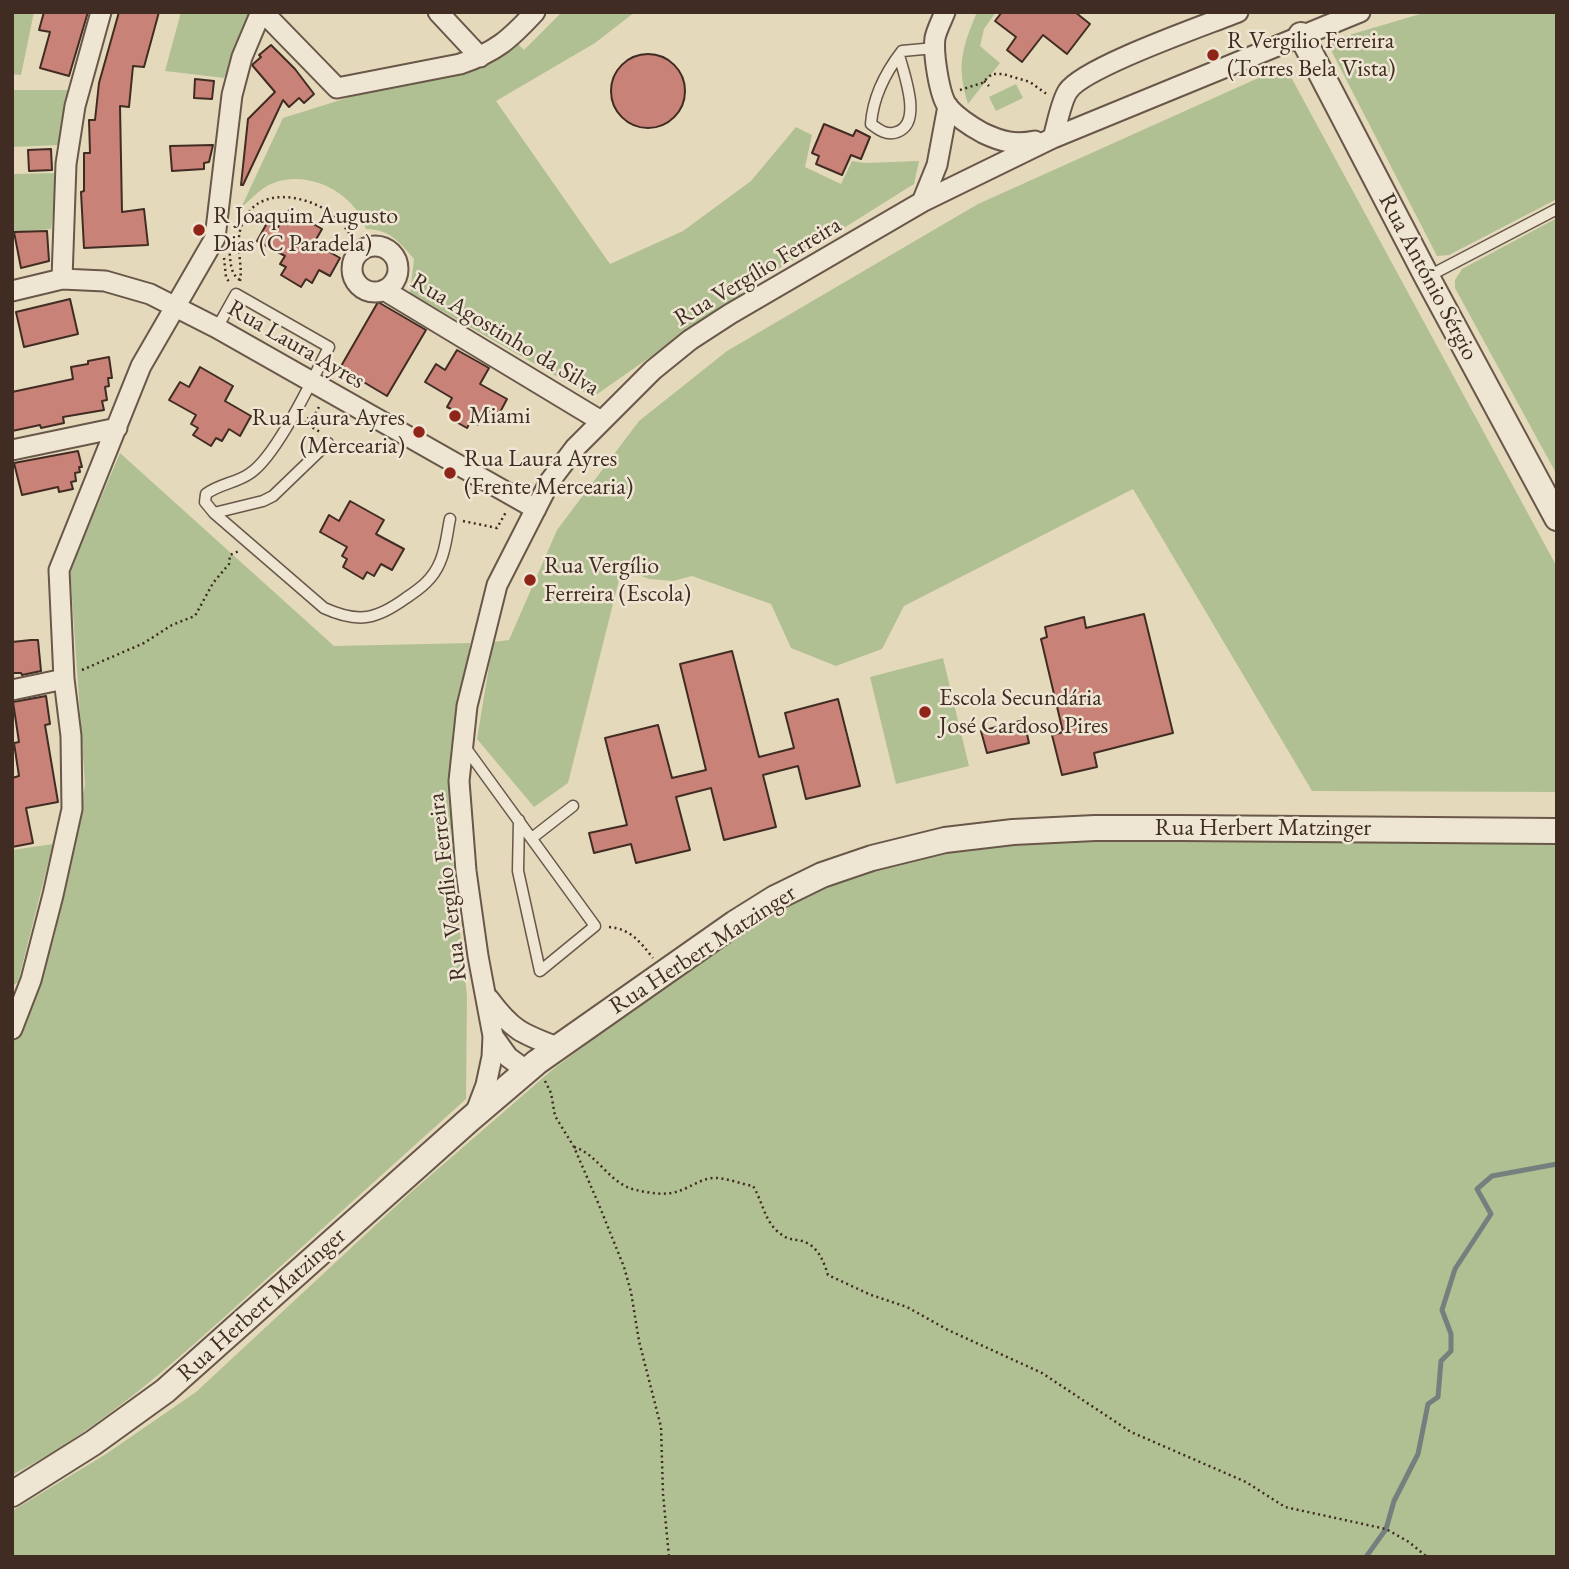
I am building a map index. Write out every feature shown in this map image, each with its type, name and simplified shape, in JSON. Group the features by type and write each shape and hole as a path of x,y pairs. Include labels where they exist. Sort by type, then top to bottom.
{"street":[{"path":"62,279 66,164 75,106 101,12"},
{"path":"12,1029 18,1001 53,895 72,809 71,736 64,679 59,570 141,366 177,306 225,236 232,95 242,57 262,12 337,88 460,64 480,57 505,44 536,12"},
{"path":"439,12 480,57"},
{"path":"922,202 937,165 945,101 935,37 945,12"},
{"path":"1053,138 1067,92 1083,77 1238,12"},
{"path":"945,101 972,127 997,139 1017,145 1053,138 1360,12"},
{"name":"Rua António Sérgio","path":"1301,35 1557,518"},
{"name":"Rua Vergílio Ferreira","path":"475,1115 486,1086 494,1036 466,871 459,781 467,706 491,599 550,481 575,448 601,421 653,370 690,340 922,202 1053,138"},
{"path":"378,247 392,254 398,270 391,285 384,290 368,291 355,281 353,264 362,250 378,247"},
{"name":"Rua Laura Ayres","path":"12,291 62,279 105,281 150,294 218,328 536,509"},
{"name":"Rua Agostinho da Silva","path":"384,290 601,421"},
{"path":"12,450 117,428"},
{"path":"12,690 64,679"},
{"name":"Rua Herbert Matzinger","path":"12,1494 93,1443 165,1391 475,1115 557,1047 775,898 822,875 872,858 945,841 1013,832 1095,828 1557,831"},
{"name":"Rua Vergílio Ferreira","path":"486,996 506,1022 528,1037 557,1047"},
{"name":"Rua Vergílio Ferreira","path":"494,1036 508,1057 532,1067"}],"lane":[{"path":"899,55 911,108 910,119 905,128 894,134 881,131 871,124 873,104 890,66 902,51 935,48"},
{"path":"1427,277 1557,209"},
{"path":"218,328 236,294 329,346 271,452 249,474 213,488 206,494 205,502 214,513 324,608 338,614 371,617 385,613 424,586 441,560 450,519"},
{"path":"214,513 273,496 328,443"},
{"path":"463,744 519,820 595,926 540,971 518,871 519,820"},
{"path":"531,838 573,806"}],"path":[{"path":"997,73 1000,79"},
{"path":"945,101 997,73 1030,82 1064,102"},
{"path":"984,81 989,86"},
{"path":"241,271 238,260 239,235 247,213 267,198 301,197 336,217 362,250"},
{"path":"225,236 239,235"},
{"path":"225,236 231,269 234,276 240,280"},
{"path":"225,236 222,243 226,277 236,294"},
{"path":"319,431 305,424 307,418 321,425"},
{"path":"450,519 497,528 514,496"},
{"path":"64,679 144,643 172,625 195,616 213,583 229,564 230,555 252,545"},
{"path":"595,926 620,928 637,937 664,972"},
{"path":"532,1067 551,1093 555,1116 573,1147 599,1205 631,1292 639,1341 661,1426 663,1494 669,1557"},
{"path":"573,1147 584,1150 610,1177 625,1187 639,1191 661,1194 679,1191 714,1178 753,1186 774,1228 789,1240 807,1243 823,1257 828,1275 871,1295 907,1307 948,1330 1042,1373 1131,1432 1246,1482 1285,1507 1386,1529 1409,1542 1427,1557"}],"green space":[{"path":"12,12 34,12 21,75 12,74"},
{"path":"181,12 253,12 224,78 165,71"},
{"path":"562,12 635,12 595,43 496,101 610,264 683,231 751,181 796,127 812,135 805,167 841,184 852,161 919,161 914,184 759,281 593,397 410,293 414,259 388,234 366,229 352,204 328,187 314,181 285,180 267,186 241,208 283,118 350,97 457,72 516,42 524,50"},
{"path":"977,12 996,12 984,29 980,46 1000,63 968,104 962,79 962,57"},
{"path":"1427,12 1557,12 1557,199 1449,255 1437,256 1332,52 1332,40"},
{"path":"1285,66 1557,567 1557,792 1312,791 1133,489 904,606 882,649 836,666 791,648 771,604 692,576 673,581 649,579 622,568 568,783 534,807 477,739 493,642 509,640 557,530 639,421 727,351 978,204"},
{"path":"1016,84 1023,98 996,111 989,97"},
{"path":"12,90 68,90 59,145 12,147"},
{"path":"59,173 51,229 12,232 12,174"},
{"path":"1557,218 1557,475 1455,288 1455,280 1462,269"},
{"path":"120,453 334,646 470,643 450,840 467,996 466,1099 167,1367 77,1436 12,1475 12,1045 54,938 85,785 70,570"},
{"path":"943,658 969,766 896,784 870,677"},
{"path":"1052,841 1557,841 1557,1557 12,1557 12,1511 106,1454 196,1392 409,1194 552,1070 755,922 818,888 892,863 969,847"},
{"path":"53,844 18,982 12,986 12,850"}],"building":[{"path":"44,12 88,12 69,76 40,68 50,32 39,30"},
{"path":"119,12 159,12 144,67 133,66 129,107 120,106 122,212 144,209 148,245 84,248 81,192 84,191 84,153 90,153 89,120 95,120 99,83"},
{"path":"1002,12 1075,12 1090,24 1067,54 1043,35 1022,62 1007,50 1016,37 995,21"},
{"path":"271,45 295,69 314,94 304,103 299,98 289,107 283,100 241,185 248,119 275,92 252,65"},
{"path":"648,54 662,57 674,65 682,77 685,91 682,105 674,117 662,125 648,128 634,125 622,117 614,105 611,91 614,77 622,65 634,57"},
{"path":"195,79 214,81 212,99 194,98"},
{"path":"824,124 853,136 856,130 870,137 861,159 851,155 842,175 816,164 819,156 812,153"},
{"path":"213,145 209,162 204,163 204,169 172,171 170,146"},
{"path":"51,149 52,170 29,171 28,150"},
{"path":"289,210 322,229 314,243 340,258 330,276 319,270 312,283 306,279 301,287 281,275 286,267 280,264 285,256 257,241 267,223 277,229"},
{"path":"47,231 49,261 21,268 14,232"},
{"path":"70,299 78,334 24,347 16,312"},
{"path":"378,302 426,330 387,396 340,368"},
{"path":"457,350 489,368 480,384 507,399 497,418 486,412 478,425 471,421 467,428 449,418 453,410 447,407 452,398 425,382 436,364 445,370"},
{"path":"109,357 112,378 108,378 109,386 105,387 107,400 102,401 104,410 63,417 64,423 12,431 12,392 73,379 71,367"},
{"path":"200,367 233,386 225,401 251,416 240,436 229,429 222,441 216,438 211,446 193,435 198,428 191,424 196,415 169,400 180,382 189,387"},
{"path":"78,451 82,467 79,467 80,472 75,473 76,481 71,482 73,489 59,492 58,487 22,495 14,463"},
{"path":"350,501 384,520 376,534 404,549 392,570 381,564 374,576 367,572 363,579 343,567 347,559 342,556 347,547 320,532 329,515 339,521"},
{"path":"1144,614 1173,733 1094,753 1097,767 1062,775 1052,735 1063,732 1041,639 1047,637 1045,627 1084,617 1086,628"},
{"path":"38,640 41,671 22,675 12,673 12,642"},
{"path":"732,651 759,757 794,748 785,713 838,699 860,786 806,799 798,766 763,775 776,827 724,840 711,788 676,797 690,850 636,863 631,844 594,853 589,833 627,825 605,738 658,725 672,778 706,770 680,664"},
{"path":"46,696 50,724 45,725 58,802 26,808 33,843 12,847 12,778 19,776 14,743 19,742 13,702"},
{"path":"1024,720 1029,743 987,753 981,731"}],"waterway":[{"path":"1366,1557 1386,1529 1394,1501 1418,1454 1428,1404 1438,1397 1441,1361 1451,1351 1451,1334 1442,1310 1455,1269 1491,1214 1477,1189 1492,1176 1557,1164"}],"place":[{"name":"R Vergilio Ferreira (Torres Bela Vista)","path":"1213,55"},
{"name":"R Joaquim Augusto Dias (C Paradela)","path":"199,230"},
{"name":"Miami","path":"455,416"},
{"name":"Rua Laura Ayres (Mercearia)","path":"419,432"},
{"name":"Rua Laura Ayres (Frente Mercearia)","path":"450,473"},
{"name":"Rua Vergílio Ferreira (Escola)","path":"530,580"},
{"name":"Escola Secundária José Cardoso Pires","path":"925,712"}]}
